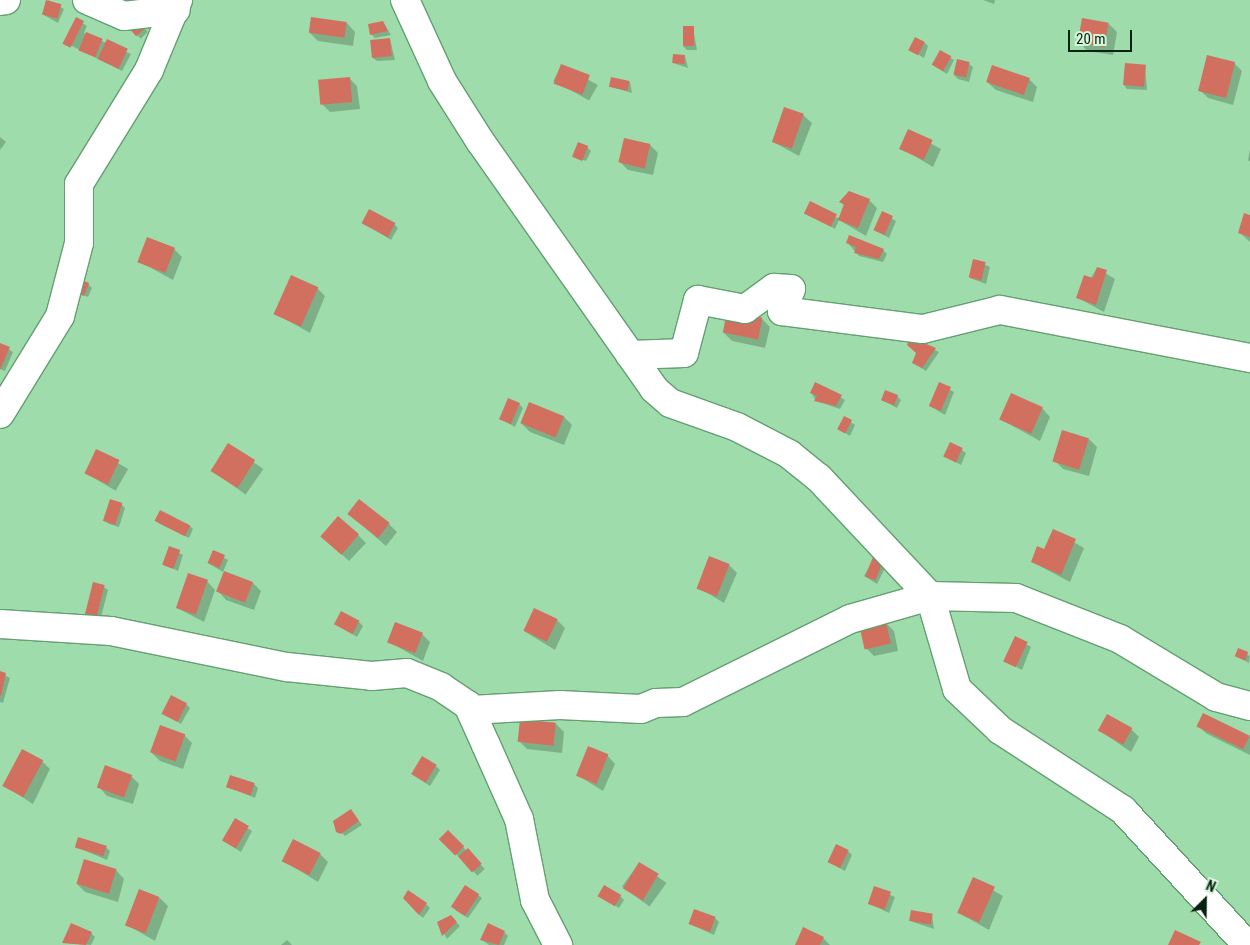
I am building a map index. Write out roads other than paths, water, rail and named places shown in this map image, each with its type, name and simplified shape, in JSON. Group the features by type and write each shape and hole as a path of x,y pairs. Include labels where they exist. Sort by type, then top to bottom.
{"street":[{"path":"0,1 6,0"},
{"path":"87,0 124,16 177,5"},
{"path":"405,0 442,82 480,141 630,355 670,403 703,419 737,427 789,454 812,472 930,596 957,689 1000,730 1123,810 1247,945"},
{"path":"0,414 60,316 78,242 79,184 117,128 177,5"},
{"path":"630,355 684,353 698,300 745,308 774,288 790,289 782,311 924,330 1000,310 1250,358"},
{"path":"470,710 560,705 642,710 656,703 683,702 850,619 930,596 1023,601 1120,639 1216,697 1250,706"},
{"path":"0,624 111,631 286,667 372,676 407,674 441,687 470,710 519,819 535,900 558,945"}]}
